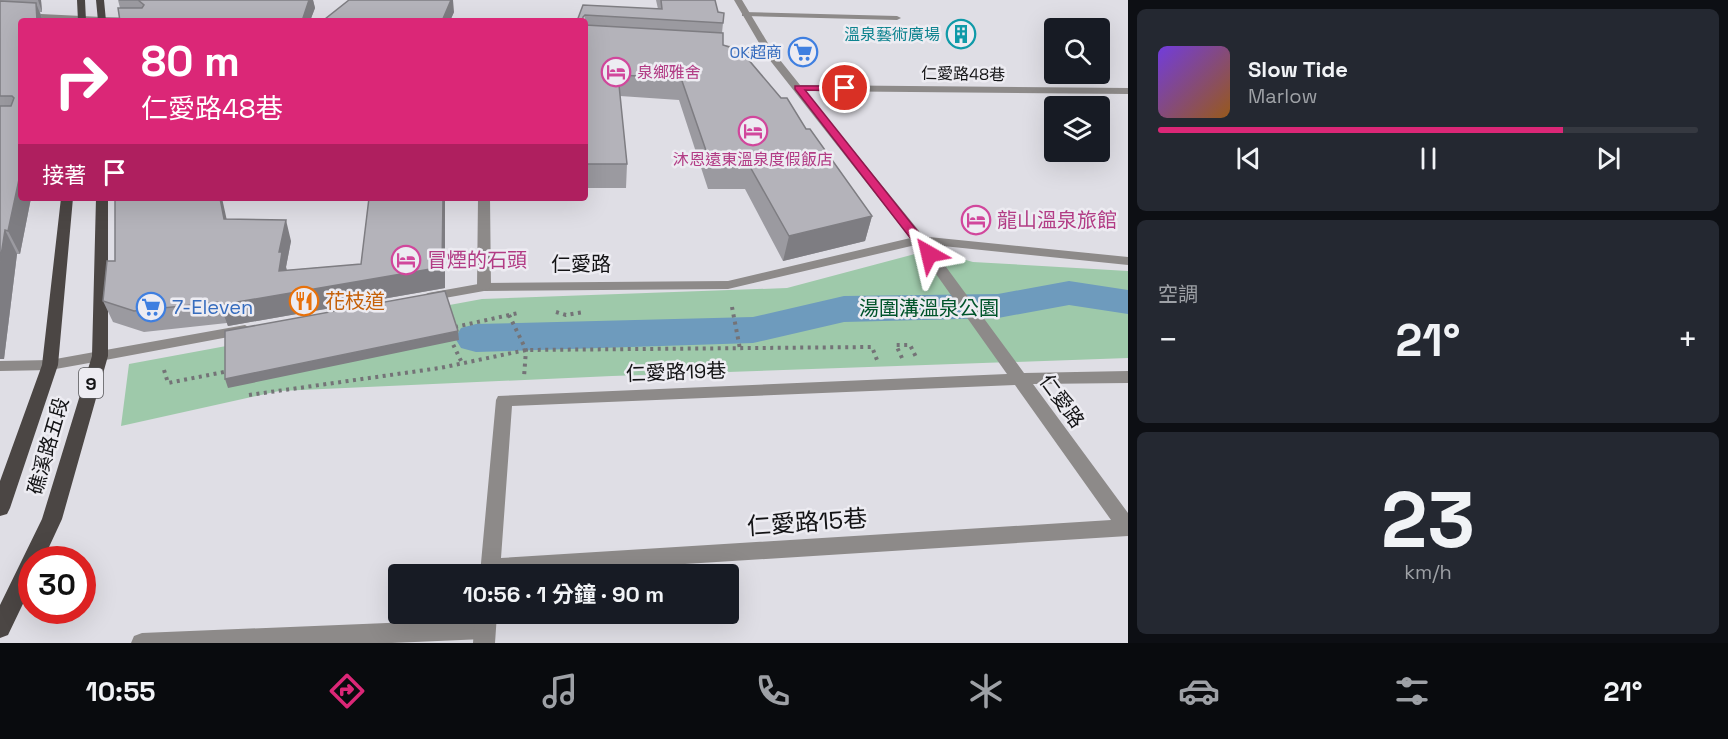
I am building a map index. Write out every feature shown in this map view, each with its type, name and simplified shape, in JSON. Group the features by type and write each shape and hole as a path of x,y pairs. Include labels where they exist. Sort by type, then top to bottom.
{"main road":[{"path":"81,0 82,18"},
{"path":"100,0 102,18"},
{"name":"礁溪路五段","path":"0,508 50,365 67,201"},
{"name":"礁溪路五段","path":"39,546 52,519 100,356 102,201"},
{"name":"礁溪路五段","path":"0,628 18,590"}],"street":[{"name":"仁愛路","path":"738,0 768,51 920,240 1018,379 1128,527"},
{"path":"0,14 66,18"},
{"path":"745,14 897,18"},
{"path":"711,48 768,51"},
{"name":"仁愛路48巷","path":"798,88 1128,91"},
{"path":"484,201 484,287"},
{"path":"920,240 1128,261"},
{"name":"仁愛路","path":"414,299 484,287 728,285 920,240"},
{"path":"0,366 50,365 263,327"},
{"path":"1018,379 1128,377"},
{"name":"仁愛路19巷","path":"491,564 504,400 1018,379"},
{"name":"仁愛路15巷","path":"592,564 1128,527"},
{"path":"142,643 484,629"}],"path":[{"path":"732,309 740,350"},
{"path":"462,363 447,329 509,315 526,350"},
{"path":"158,346 168,383 238,370"},
{"path":"249,394 440,368 526,350 740,350 872,346"}],"green space":[{"name":"湯圍溝溫泉公園","path":"930,250 973,262 1128,271 1128,358 612,376 279,391 121,426 129,364 482,299 787,288"}],"building":[{"path":"138,0 309,0 303,18 120,18 118,8 142,8 144,5"},
{"path":"349,0 451,0 443,18 326,18"},
{"path":"661,0 715,0 718,12 724,13 723,23 585,15 583,18 578,18 583,5 662,9"},
{"path":"0,1 36,3 37,18 18,18 18,184 8,231 5,230 0,262 0,106 11,106 14,98 0,96"},
{"path":"588,25 723,33 723,45 741,51 781,98 787,98 806,129 810,129 872,216 789,236 749,165 711,165 681,78 618,75 627,164 588,164"},
{"path":"115,201 221,201 224,219 286,220 279,252 282,252 279,271 361,264 369,201 443,201 442,267 220,305 220,302 134,311 103,301 107,261 115,261"},
{"path":"445,291 458,331 225,379 225,331"}],"waterway":[{"path":"476,338 753,330 844,309 998,306 1069,293 1128,302"}],"place":[{"name":"溫泉藝術廣場","path":"961,34"},
{"name":"OK超商","path":"803,52"},
{"name":"泉鄉雅舍","path":"616,72"},
{"name":"沐恩遠東溫泉度假飯店","path":"753,131"},
{"name":"龍山溫泉旅館","path":"976,220"},
{"name":"冒煙的石頭","path":"406,260"},
{"name":"花枝道","path":"304,301"},
{"name":"7-Eleven","path":"151,307"}],"route":[{"path":"845,88 798,88 929,254"}]}
